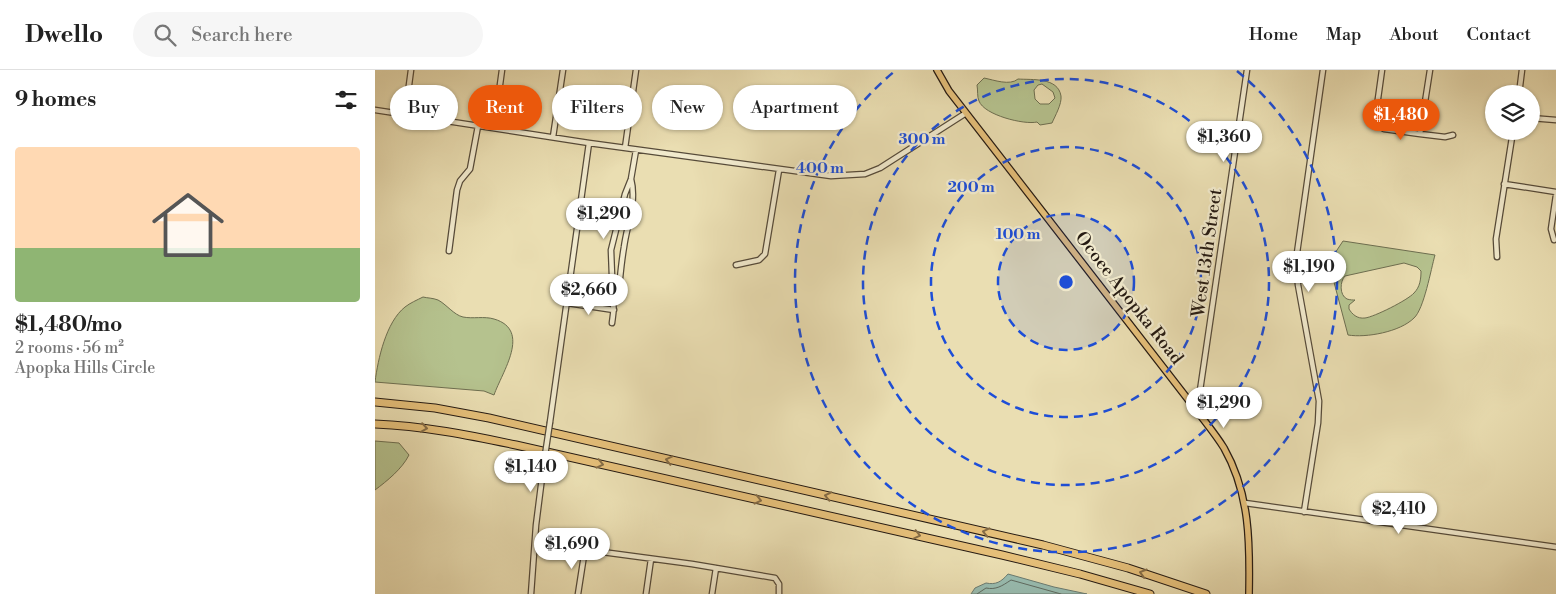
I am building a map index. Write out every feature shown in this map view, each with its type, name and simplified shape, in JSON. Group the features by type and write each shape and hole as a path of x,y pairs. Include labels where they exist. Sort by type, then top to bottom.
{"highway":[{"path":"375,402 435,408 489,418 879,507 1083,556 1206,594"},
{"path":"375,424 403,425 507,444 1002,555 1080,574 1149,594"}],"main road":[{"name":"Ocoee Apopka Road","path":"937,70 949,91 1197,411 1225,450 1235,471 1245,503 1250,539 1249,594"}],"street":[{"path":"409,85 411,70"},
{"path":"500,85 502,70"},
{"path":"553,137 563,70"},
{"path":"625,148 636,70"},
{"name":"West 13th Street","path":"1197,411 1247,70"},
{"path":"1304,512 1318,424 1319,401 1298,284 1296,260 1323,70"},
{"path":"1383,70 1375,120 1377,125 1384,128 1420,134 1445,137 1453,135"},
{"path":"1420,134 1430,70"},
{"path":"1520,85 1522,70"},
{"path":"375,110 390,112"},
{"path":"507,130 636,150 831,176 865,174 880,168 966,113"},
{"path":"1540,119 1556,120"},
{"path":"449,251 457,190 460,181 470,169 477,130"},
{"path":"1497,257 1496,239 1512,140"},
{"path":"531,594 544,462 589,143"},
{"path":"612,323 613,300 609,296 612,276 611,250 625,194 631,179 636,150"},
{"path":"736,265 759,260 765,254 779,170"},
{"path":"613,300 618,297 624,246 630,223 634,190 631,179"},
{"path":"1505,184 1556,193 1551,228 1554,240"},
{"path":"567,303 614,310"},
{"path":"1245,503 1556,547"},
{"path":"535,543 775,578 779,584 779,594"},
{"path":"579,594 585,550"},
{"path":"646,594 651,559"},
{"path":"712,594 716,568"}],"green space":[{"path":"984,78 1006,82 1018,79 1044,81 1055,85 1059,90 1061,96 1060,103 1052,123 1040,125 1037,122 1023,122 1005,118 988,111 978,99 977,85","holes":["1042,84 1053,92 1055,98 1049,104 1040,104 1035,99 1034,90 1038,85"]},
{"path":"1343,241 1435,255 1424,298 1418,313 1408,323 1392,330 1373,335 1348,335 1331,271 1335,253","holes":["1404,263 1417,267 1421,271 1419,286 1405,300 1365,318 1355,316 1349,309 1349,305 1355,300 1344,297 1341,284 1345,276"]},
{"path":"423,297 438,300 463,317 494,319 505,324 511,332 513,342 508,364 494,395 484,391 375,382 384,342 393,322 405,307"},
{"path":"375,441 399,443 409,455 398,470 375,490"}],"water":[{"path":"1008,574 1087,594 971,594 975,588 986,583 993,584 998,582"}]}
